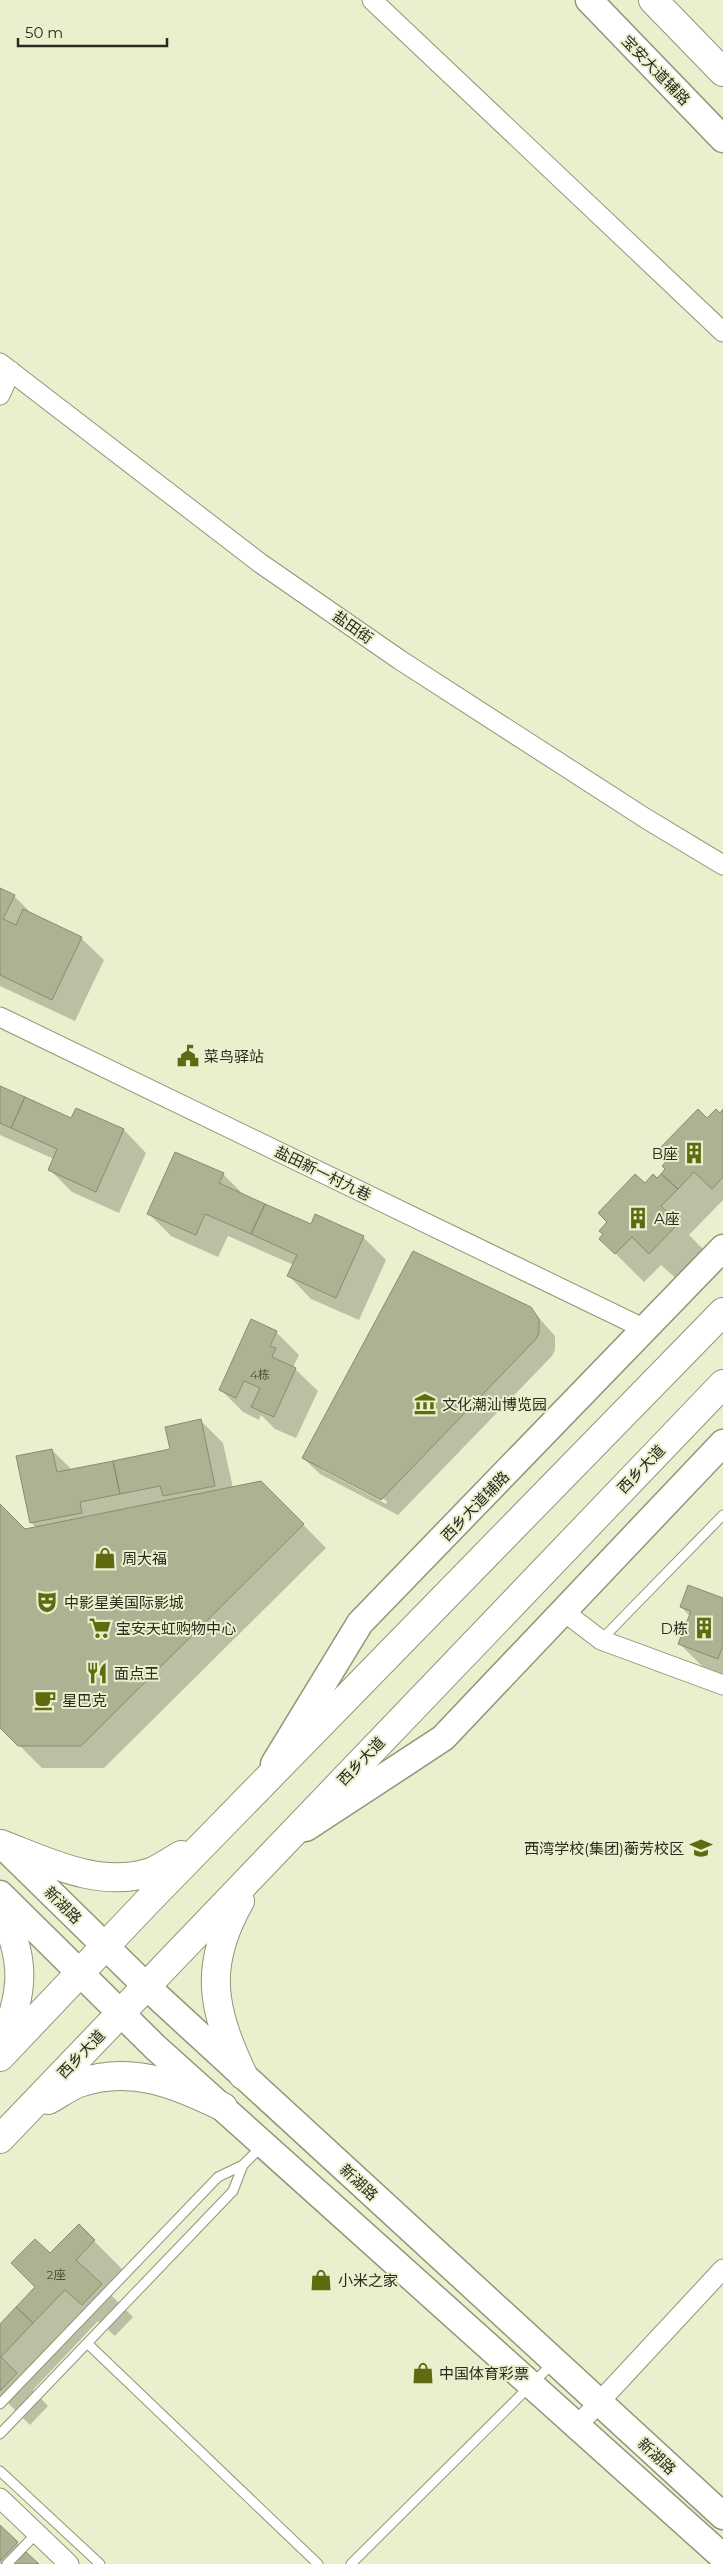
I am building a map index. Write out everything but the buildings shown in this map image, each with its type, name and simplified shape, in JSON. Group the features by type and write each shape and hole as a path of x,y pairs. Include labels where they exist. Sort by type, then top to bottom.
{"main road":[{"name":"宝安大道辅路","path":"589,0 723,139"},
{"path":"653,0 723,72"},
{"name":"西乡大道辅路","path":"259,1788 360,1622 723,1248"},
{"path":"0,2055 723,1312"},
{"name":"西乡大道","path":"0,2139 723,1384"},
{"path":"283,1843 442,1738 723,1443"},
{"path":"1,1843 77,1873 113,1878 151,1872 209,1840"},
{"name":"新湖路","path":"1,1843 146,1986 723,2516"},
{"path":"242,2074 220,2019 216,1995 216,1970 218,1948 226,1924 256,1871"},
{"name":"新湖路","path":"0,1894 119,2014 532,2383 723,2557"},
{"path":"0,1905 11,1929 20,1968 21,1983 15,2013 0,2055"},
{"path":"23,2115 77,2084 100,2078 124,2076 166,2081 223,2107"}],"street":[{"path":"372,0 723,332"},
{"path":"0,395 6,367"},
{"name":"盐田街","path":"6,367 260,563 392,655 644,818 723,865"},
{"name":"盐田新一村九巷","path":"0,1017 646,1329"},
{"path":"563,1611 601,1640 723,1685"},
{"path":"578,2425 723,2270"},
{"path":"0,2498 69,2564"}],"lane":[{"path":"601,1640 723,1515"},
{"path":"0,2404 218,2176 243,2165 264,2144"},
{"path":"0,2434 233,2191 243,2165"},
{"path":"87,2343 318,2564"},
{"path":"351,2564 554,2362"},
{"path":"0,2471 100,2564"},
{"path":"7,2564 37,2533"}],"place":[{"name":"菜鸟驿站","path":"188,1056"},
{"name":"B座","path":"694,1153"},
{"name":"A座","path":"638,1218"},
{"name":"文化潮汕博览园","path":"425,1404"},
{"name":"周大福","path":"105,1558"},
{"name":"中影星美国际影城","path":"47,1602"},
{"name":"宝安天虹购物中心","path":"100,1628"},
{"name":"D栋","path":"704,1628"},
{"name":"面点王","path":"97,1673"},
{"name":"星巴克","path":"45,1700"},
{"name":"西湾学校(集团)蘅芳校区","path":"701,1848"},
{"name":"小米之家","path":"321,2280"},
{"name":"中国体育彩票","path":"423,2373"}]}
